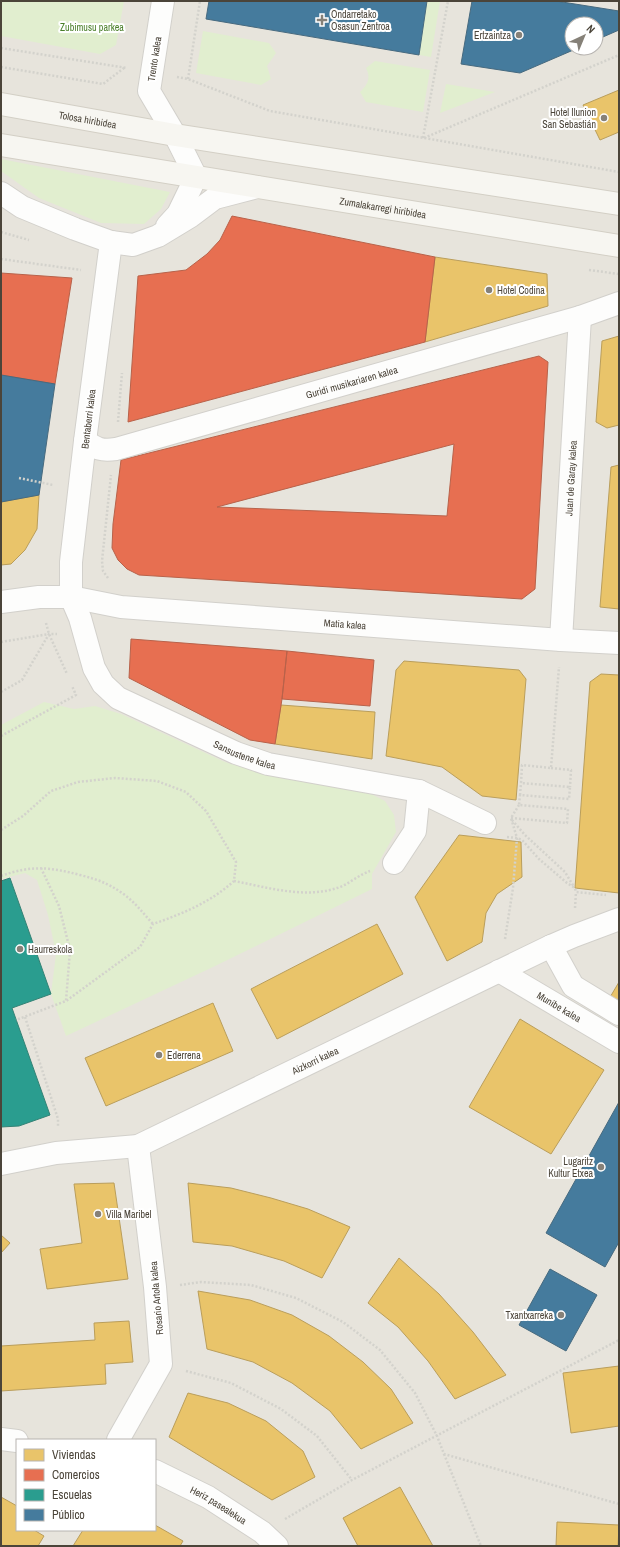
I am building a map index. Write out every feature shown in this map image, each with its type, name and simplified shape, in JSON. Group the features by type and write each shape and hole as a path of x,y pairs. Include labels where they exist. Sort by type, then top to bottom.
{"main road":[{"name":"Tolosa hiribidea","path":"1,104 175,135"},
{"path":"175,135 619,204"},
{"name":"Zumalakarregi hiribidea","path":"1,145 619,246"}],"street":[{"name":"Trento kalea","path":"163,1 149,91 175,135 196,177"},
{"path":"158,236 178,214 196,177"},
{"path":"1,193 22,207 75,229 111,242 133,245 158,236 191,216 215,198 257,186"},
{"name":"Bentaberri kalea","path":"71,597 72,562 85,441 111,242"},
{"name":"Guridi musikariaren kalea","path":"85,441 98,449 116,449 580,317 619,303"},
{"name":"Juan de Garay kalea","path":"561,640 580,317"},
{"name":"Matia kalea","path":"1,602 39,597 71,597 121,607 619,643"},
{"name":"Sansustene kalea","path":"71,597 80,618 94,668 103,684 118,698 236,753 268,764 418,792 485,823"},
{"path":"394,863 415,831 418,792"},
{"name":"Aizkorri kalea","path":"1,1164 56,1153 138,1146 551,946 619,919"},
{"path":"551,946 573,986 619,1014"},
{"name":"Munibe kalea","path":"499,971 619,1042"},
{"name":"Rosario Artola kalea","path":"138,1146 155,1287 161,1364"},
{"path":"119,1439 161,1364"},
{"path":"1,1439 16,1441"},
{"name":"Heriz pasealekua","path":"156,1471 208,1497 270,1539"}],"path":[{"path":"188,79 200,1"},
{"path":"423,138 448,1"},
{"path":"1,48 188,79 270,111 619,172"},
{"path":"423,138 619,54"},
{"path":"1,67 103,84 124,68 125,60"},
{"path":"1,259 81,270"},
{"path":"588,269 619,274"},
{"path":"111,474 102,561 103,572 111,581"},
{"path":"19,478 54,485"},
{"path":"1,642 49,634 84,634"},
{"path":"49,634 67,675"},
{"path":"1,692 22,680 49,634"},
{"path":"551,768 561,640"},
{"path":"1,736 76,695 70,681"},
{"path":"499,971 513,888 517,838 511,818 519,805 522,766 571,770 569,798 520,794"},
{"path":"1,830 23,816 51,791 78,782 115,778 157,781 186,792 206,811 236,862 234,881 221,892 182,915 153,924 140,947 66,1001 16,1020"},
{"path":"521,783 570,788"},
{"path":"511,818 567,823 568,808 519,805"},
{"path":"511,818 524,835 565,872 576,892 612,896"},
{"path":"485,823 496,836 517,838 522,840 539,859 567,884 575,888"},
{"path":"234,881 285,890 313,892 338,888 359,875 394,863"},
{"path":"1,876 17,870 41,868 57,869 101,880 123,893 153,924"},
{"path":"41,868 59,906 70,950 66,1001"},
{"path":"26,1017 58,1119"},
{"path":"155,1287 201,1282 252,1285 296,1298 343,1322 380,1350 416,1394 437,1436 481,1546"},
{"path":"270,1539 352,1480 619,1340"},
{"path":"161,1364 231,1384 281,1409 317,1436 352,1480"},
{"path":"444,1454 619,1504"}],"shaded area":[{"path":"1,1 619,1 619,1546 1,1546"}],"green space":[{"name":"Zubimusu parkea","path":"1,1 124,1 116,45 100,54 1,36"},
{"path":"427,1 440,1 431,57 419,55"},
{"path":"203,31 269,43 276,53 267,66 271,79 261,85 196,73"},
{"path":"375,61 430,70 423,112 366,102 360,92 368,81 366,68"},
{"path":"446,84 495,92 440,113"},
{"path":"1,159 170,192 161,209 144,224 101,223 39,198 1,171"},
{"path":"44,702 74,709 95,706 121,714 225,762 260,773 367,792 385,801 394,815 396,832 372,874 372,889 213,967 66,1036 51,994 56,954 48,915 37,880 25,873 1,879 1,725"}],"building: Viviendas":[{"name":"Hotel Ilunion San Sebastián","path":"619,90 619,132 600,140 583,105"},
{"name":"Hotel Codina","path":"435,257 547,274 548,306 425,342"},
{"path":"619,336 619,425 607,428 596,422 602,341"},
{"path":"619,465 619,609 600,607 611,467"},
{"path":"39,495 37,529 25,550 11,564 1,565 1,502"},
{"path":"404,661 519,670 526,679 516,800 482,796 442,767 386,756 396,670"},
{"path":"601,674 619,675 619,893 575,888 590,682"},
{"path":"281,705 375,712 372,759 275,744"},
{"path":"459,835 521,842 522,877 497,894 486,913 482,942 447,961 415,897"},
{"path":"377,924 403,974 277,1039 251,989"},
{"path":"619,982 619,1004 609,999"},
{"name":"Ederrena","path":"213,1003 233,1051 106,1106 85,1058"},
{"path":"520,1019 604,1070 551,1154 469,1107"},
{"name":"Villa Maribel","path":"114,1183 128,1279 47,1289 40,1249 82,1243 74,1184"},
{"path":"188,1183 231,1188 271,1198 308,1209 350,1227 322,1278 284,1261 232,1246 193,1242"},
{"path":"1,1235 10,1243 1,1253"},
{"path":"399,1258 439,1294 473,1332 506,1375 455,1399 428,1361 398,1327 368,1303"},
{"path":"198,1291 250,1300 292,1315 329,1336 363,1362 391,1389 413,1423 361,1449 330,1411 292,1383 253,1362 207,1349"},
{"path":"129,1321 133,1362 105,1364 106,1384 1,1391 1,1346 95,1340 94,1323"},
{"path":"619,1366 619,1426 571,1433 563,1373"},
{"path":"188,1393 228,1403 266,1421 303,1451 315,1477 272,1500 169,1437"},
{"path":"400,1487 433,1546 358,1546 343,1518"},
{"path":"1,1497 16,1505 16,1531 36,1531 44,1536 38,1546 1,1546"},
{"path":"557,1522 619,1525 618,1546 556,1546"},
{"path":"156,1526 183,1541 180,1546 73,1546 82,1531 156,1531"}],"building: Comercios":[{"path":"232,216 435,257 425,342 128,422 138,276 186,270 207,254 220,240"},
{"path":"1,273 72,278 55,384 1,375"},
{"path":"539,356 548,362 535,589 522,599 139,575 127,569 118,560 112,548 113,524 121,460","holes":["454,444 447,516 217,507"]},
{"path":"131,639 287,651 275,744 250,740 129,678"},
{"path":"287,651 374,660 370,706 282,699"}],"building: Escuelas":[{"path":"10,878 51,994 12,1008 50,1115 19,1126 1,1127 1,881"}],"building: Público":[{"path":"209,1 427,1 419,55 206,19"},
{"name":"Ertzaintza","path":"472,1 556,1 619,11 619,30 604,37 604,16 564,16 564,54 520,73 461,64"},
{"path":"1,375 55,384 39,495 1,502"},
{"name":"Lugaritz Kultur Etxea","path":"619,1102 619,1242 605,1267 546,1233"},
{"path":"550,1269 597,1295 566,1351 519,1325"}],"place":[{"name":"Ondarretako Osasun Zentroa","path":"322,20"},
{"name":"Ertzaintza","path":"519,35"},
{"name":"Hotel Ilunion San Sebastián","path":"604,118"},
{"name":"Hotel Codina","path":"489,290"},
{"name":"Haurreskola","path":"20,949"},
{"name":"Ederrena","path":"159,1055"},
{"name":"Lugaritz Kultur Etxea","path":"601,1167"},
{"name":"Villa Maribel","path":"98,1214"},
{"name":"Txantxarreka","path":"561,1315"}]}
